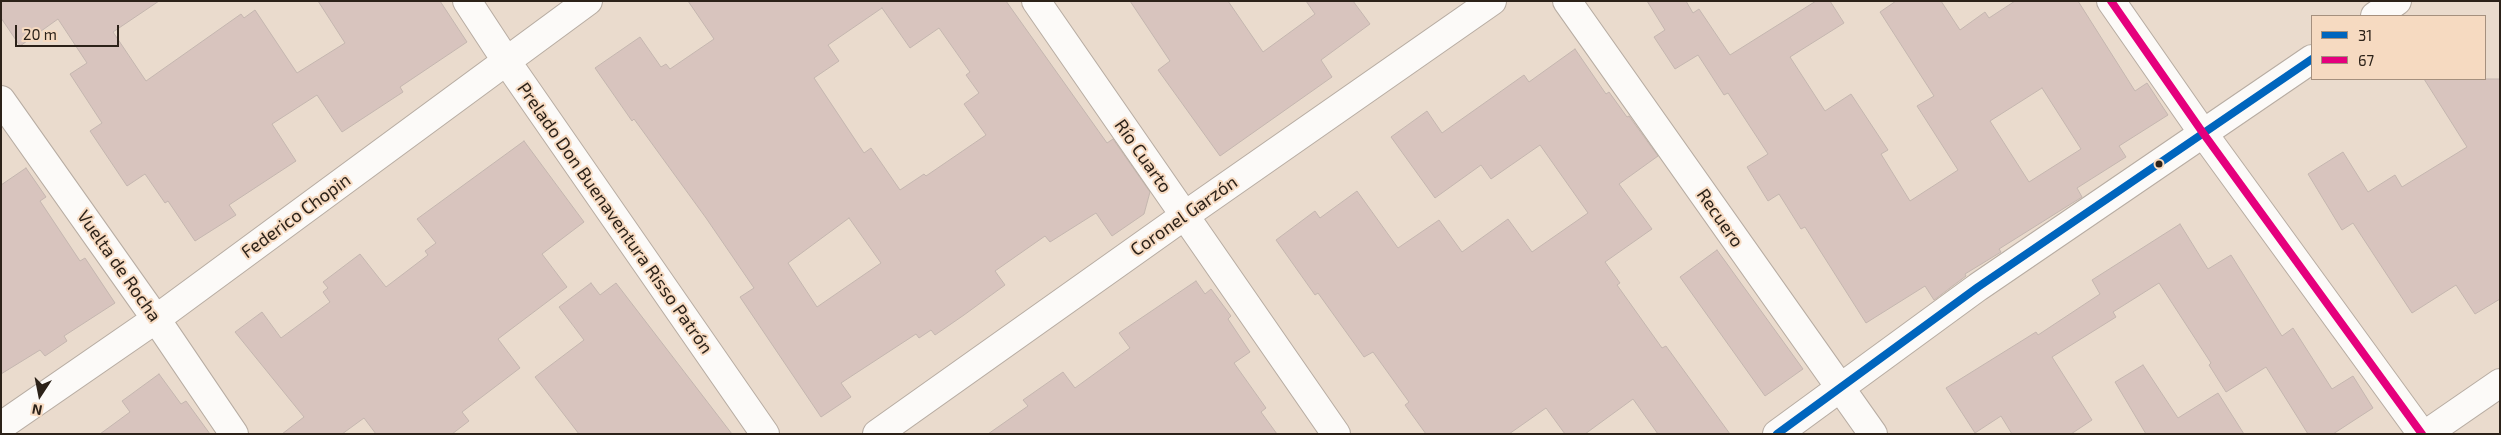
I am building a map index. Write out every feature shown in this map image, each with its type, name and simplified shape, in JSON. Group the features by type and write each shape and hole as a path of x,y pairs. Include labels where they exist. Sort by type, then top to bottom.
{"street":[{"name":"Prelado Don Buenaventura Risso Patrón","path":"467,1 506,62 765,434"},
{"name":"Federico Chopin","path":"1,426 156,319 588,1"},
{"name":"Río Cuarto","path":"1036,1 1336,434"},
{"name":"Coronel Garzón","path":"877,434 1184,216 1492,1"},
{"name":"Recuero","path":"1567,1 1873,434"},
{"path":"2111,1 2203,133 2422,434"},
{"path":"2376,15 2397,1"},
{"path":"1777,434 1978,288 2311,60"},
{"name":"Vuelta de Rocha","path":"1,100 156,319 234,434"},
{"path":"2426,434 2500,383"}],"building":[{"path":"1,1 159,1 113,32 146,81 241,14 244,18 255,10 297,73 345,43 318,1 440,1 467,42 400,87 403,92 342,132 317,95 272,124 296,161 229,205 236,215 195,241 168,201 165,203 145,174 127,186 90,131 102,123 70,74 87,63 58,19 20,46 1,18"},
{"path":"688,1 1006,1 1107,143 1113,139 1150,192 1144,214 1112,236 1096,213 1050,242 1045,236 995,271 1005,285 964,315 935,335 931,330 919,338 916,334 841,383 851,397 821,417 740,297 754,288 706,218 634,119 632,121 595,68 640,37 661,67 666,64 670,69 714,39","holes":["882,8 910,48 939,28 970,72 966,75 979,93 964,104 986,135 926,176 924,174 900,190 871,148 864,153 814,78 839,61 828,45","849,218 881,263 817,307 788,263"]},
{"path":"1130,1 1228,1 1263,52 1315,14 1306,1 1353,1 1370,24 1321,60 1332,77 1220,156 1158,70 1170,61"},
{"path":"1647,1 1686,1 1693,13 1699,9 1730,55 1816,1 1830,1 1844,23 1790,57 1825,111 1851,94 1888,150 1881,154 1910,201 1958,170 1917,106 1934,96 1880,12 1896,1 1941,1 1960,30 1985,12 1989,18 2015,1 2078,1 2135,91 2147,83 2168,115 2119,146 2126,157 2077,188 2082,197 1999,249 2001,252 1965,274 1966,276 1934,300 1925,286 1866,323 1805,227 1801,229 1779,194 1768,201 1747,167 1768,154 1728,93 1724,95 1698,55 1675,69 1654,37 1665,30","holes":["2042,88 2081,149 2029,182 1990,121"]},
{"path":"1575,49 1606,94 1609,92 1658,156 1619,184 1652,229 1605,262 1620,283 1617,285 1662,348 1666,346 1730,434 1658,434 1633,399 1585,434 1565,434 1546,408 1509,434 1426,434 1405,405 1409,402 1373,352 1364,357 1318,293 1315,295 1276,240 1315,211 1320,218 1357,191 1398,248 1439,220 1462,252 1508,219 1532,252 1588,213 1540,145 1491,179 1481,165 1435,198 1391,137 1427,111 1442,133 1524,75 1529,82"},
{"path":"2500,79 2500,299 2475,314 2456,285 2412,313 2353,223 2342,230 2308,174 2343,152 2368,192 2395,175 2402,187 2467,147 2425,80"},
{"path":"524,141 584,222 542,254 567,287 498,339 520,368 462,412 469,421 452,434 376,434 364,418 342,434 282,434 304,417 235,332 262,312 281,338 330,302 323,292 328,288 323,282 360,254 386,287 428,255 425,251 436,243 417,219"},
{"path":"26,168 46,197 40,201 80,261 85,258 115,303 64,336 67,341 45,356 40,350 1,374 1,185"},
{"path":"2180,224 2208,269 2231,255 2282,336 2293,328 2332,389 2353,376 2373,408 2333,434 2308,434 2266,367 2226,392 2209,365 2211,363 2159,283 2113,312 2116,317 2052,357 2092,420 2071,434 2012,434 2001,416 1975,433 1946,388 2036,332 2038,335 2100,294 2092,280"},
{"path":"1717,250 1803,369 1765,396 1680,277"},
{"path":"1196,281 1205,294 1211,289 1231,316 1228,319 1250,352 1234,363 1266,408 1261,412 1277,434 988,434 1028,406 1023,400 1063,372 1075,388 1130,348 1119,333"},
{"path":"591,283 600,295 616,283 732,434 579,434 535,377 584,340 559,307"},
{"path":"2143,365 2178,418 2218,393 2244,434 2146,434 2115,382"},
{"path":"159,374 181,404 186,401 210,434 100,434 130,412 122,401"}],"transit line":[{"name":"67","path":"2111,1 2203,133 2422,434"},
{"name":"31","path":"1777,434 1978,287 2311,60"}]}
